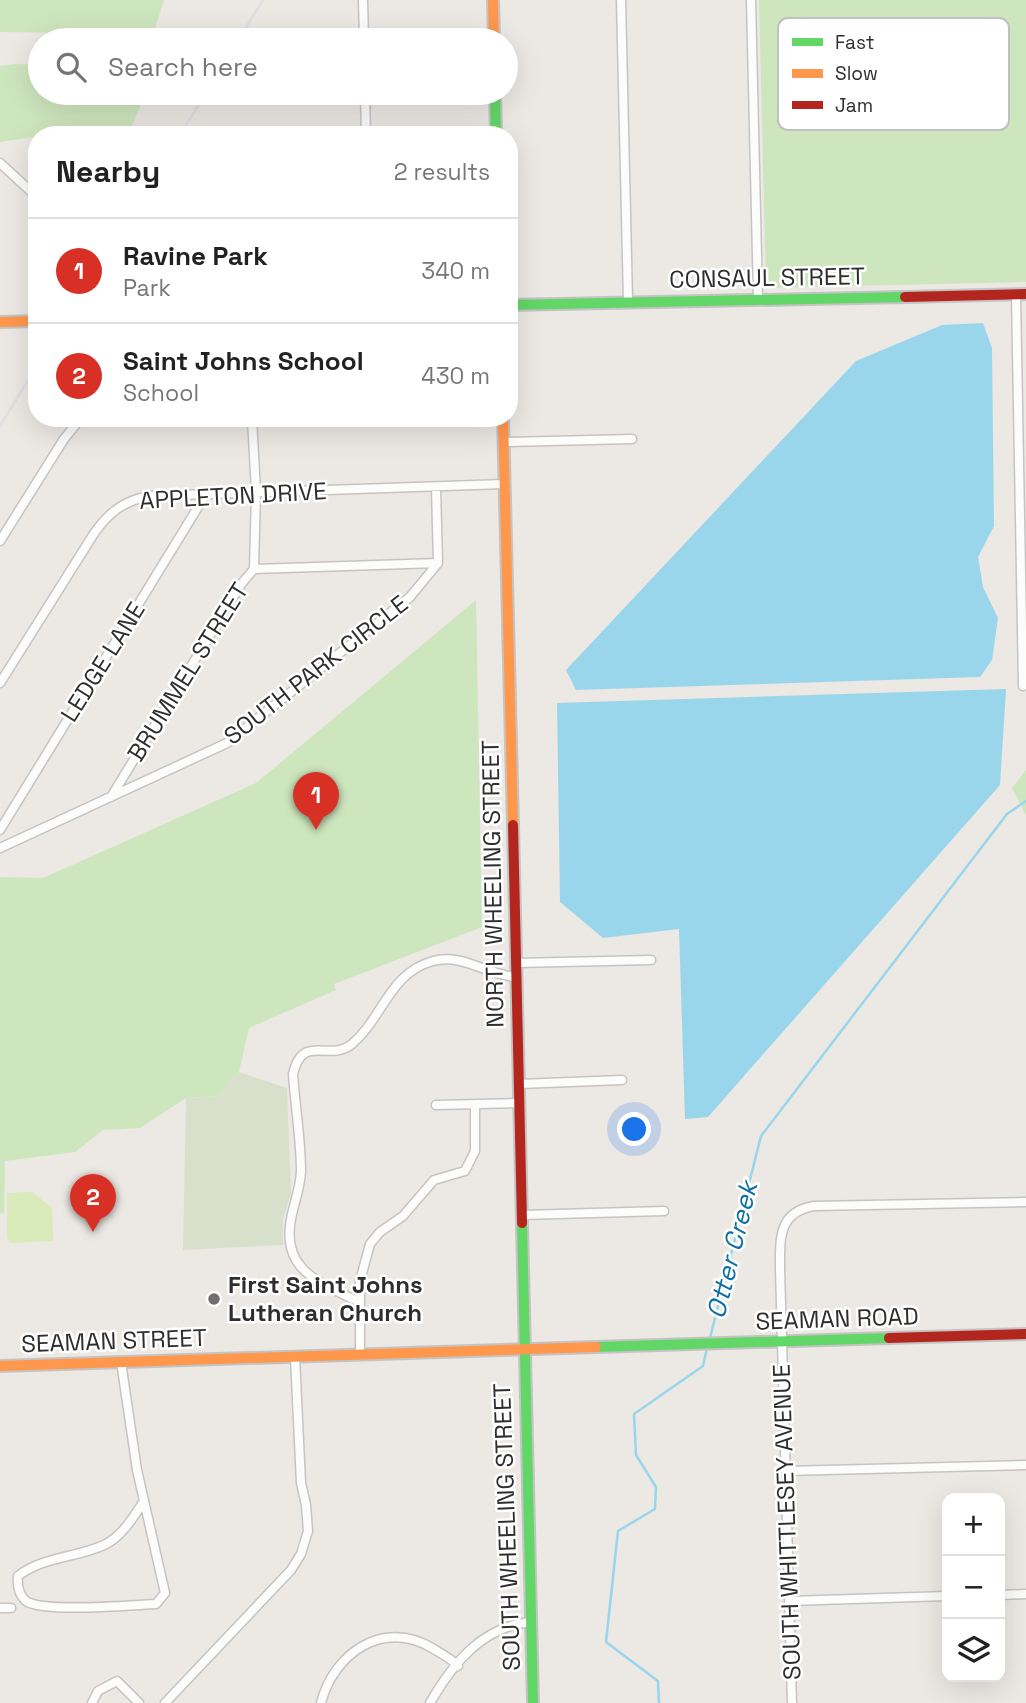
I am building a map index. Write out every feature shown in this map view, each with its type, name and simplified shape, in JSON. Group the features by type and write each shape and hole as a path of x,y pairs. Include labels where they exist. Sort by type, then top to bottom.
{"street":[{"path":"363,0 364,28"},
{"path":"493,0 494,28"},
{"path":"621,0 628,301"},
{"path":"751,0 758,299"},
{"path":"365,105 366,126"},
{"path":"495,105 496,126"},
{"path":"0,163 28,189"},
{"path":"1021,294 1023,686"},
{"name":"CONSAUL STREET","path":"518,305 1021,294"},
{"path":"0,322 28,321"},
{"path":"0,541 74,427"},
{"name":"BRUMMEL STREET","path":"111,797 242,583 254,569 256,492 253,427"},
{"name":"NORTH WHEELING STREET","path":"503,427 524,1350"},
{"path":"503,442 632,439"},
{"name":"APPLETON DRIVE","path":"0,683 110,513 137,498 504,484"},
{"path":"254,569 438,563 436,488"},
{"name":"LEDGE LANE","path":"0,830 206,494"},
{"name":"SOUTH PARK CIRCLE","path":"0,848 227,743 410,597 438,563"},
{"path":"359,1302 319,1283 298,1265 291,1253 290,1222 298,1201 301,1171 293,1074 296,1062 304,1053 314,1049 334,1052 351,1046 370,1024 396,983 413,969 432,961 456,960 499,975 516,977"},
{"path":"516,964 651,960"},
{"path":"519,1084 622,1080"},
{"path":"436,1105 520,1103"},
{"path":"360,1355 360,1281 370,1244 380,1232 403,1216 434,1180 465,1171 475,1151 475,1105"},
{"name":"SOUTH WHITTLESEY AVENUE","path":"792,1703 780,1236 789,1216 814,1206 1026,1202"},
{"path":"522,1215 664,1211"},
{"name":"SEAMAN ROAD","path":"524,1350 1026,1334"},
{"name":"SEAMAN STREET","path":"0,1366 524,1350"},
{"name":"SOUTH WHEELING STREET","path":"524,1350 533,1703"},
{"path":"165,1703 291,1570 301,1554 307,1531 306,1505 300,1483 295,1357"},
{"path":"121,1362 144,1501 165,1581 165,1593 159,1602 41,1607 27,1601 19,1591 18,1576 32,1565 111,1540 144,1501"},
{"path":"786,1471 1026,1465"},
{"path":"1005,1595 1026,1594"},
{"path":"789,1601 942,1596"},
{"path":"0,1608 11,1608"},
{"path":"430,1703 482,1637 510,1624 531,1622"},
{"path":"321,1703 326,1686 356,1647 386,1637 415,1638 457,1666"},
{"path":"92,1703 98,1691 117,1681 139,1703"}],"green space":[{"path":"0,0 164,0 155,28 28,28 28,32 0,32"},
{"path":"759,0 1026,0 1026,282 766,288"},
{"path":"28,65 28,105 141,105 132,126 28,126 28,138 0,142 0,66"},
{"path":"476,600 482,927 334,984 336,990 249,1028 239,1072 218,1096 186,1098 140,1128 103,1130 75,1152 5,1161 4,1213 0,1214 0,877 43,878 256,783"},
{"path":"1026,770 1026,815 1012,788"},
{"path":"239,1072 287,1088 291,1193 283,1220 283,1245 183,1250 186,1098 218,1096"},
{"path":"32,1192 52,1208 53,1241 11,1243 7,1238 7,1193"}],"water":[{"path":"983,323 992,348 994,526 978,557 983,587 998,618 992,660 980,677 576,690 566,670 856,361 942,325"},
{"path":"1006,689 1000,785 708,1117 685,1119 679,929 603,938 560,902 557,703"}],"waterway":[{"name":"Otter Creek","path":"709,1342 761,1136 1007,814 1026,801"},
{"name":"Otter Creek","path":"659,1703 658,1681 606,1642 618,1531 655,1509 656,1487 636,1455 634,1414 703,1366 707,1348"}],"railway":[{"path":"246,28 263,0"},
{"path":"186,126 199,105"},
{"path":"0,426 28,381"}],"traffic: fast":[{"path":"495,105 496,126"},
{"path":"518,305 905,297"},
{"path":"522,1223 533,1703"},
{"path":"596,1347 889,1338"}],"traffic: slow":[{"path":"493,0 494,28"},
{"path":"0,322 28,321"},
{"path":"503,427 513,825"},
{"path":"0,1366 596,1347"}],"traffic: jam":[{"path":"905,297 1026,294"},
{"path":"513,825 522,1223"},
{"path":"889,1338 1026,1334"}],"place":[{"name":"Ravine Park","path":"316,830"},
{"name":"Saint Johns School","path":"93,1232"},
{"name":"First Saint Johns Lutheran Church","path":"214,1299"}]}
